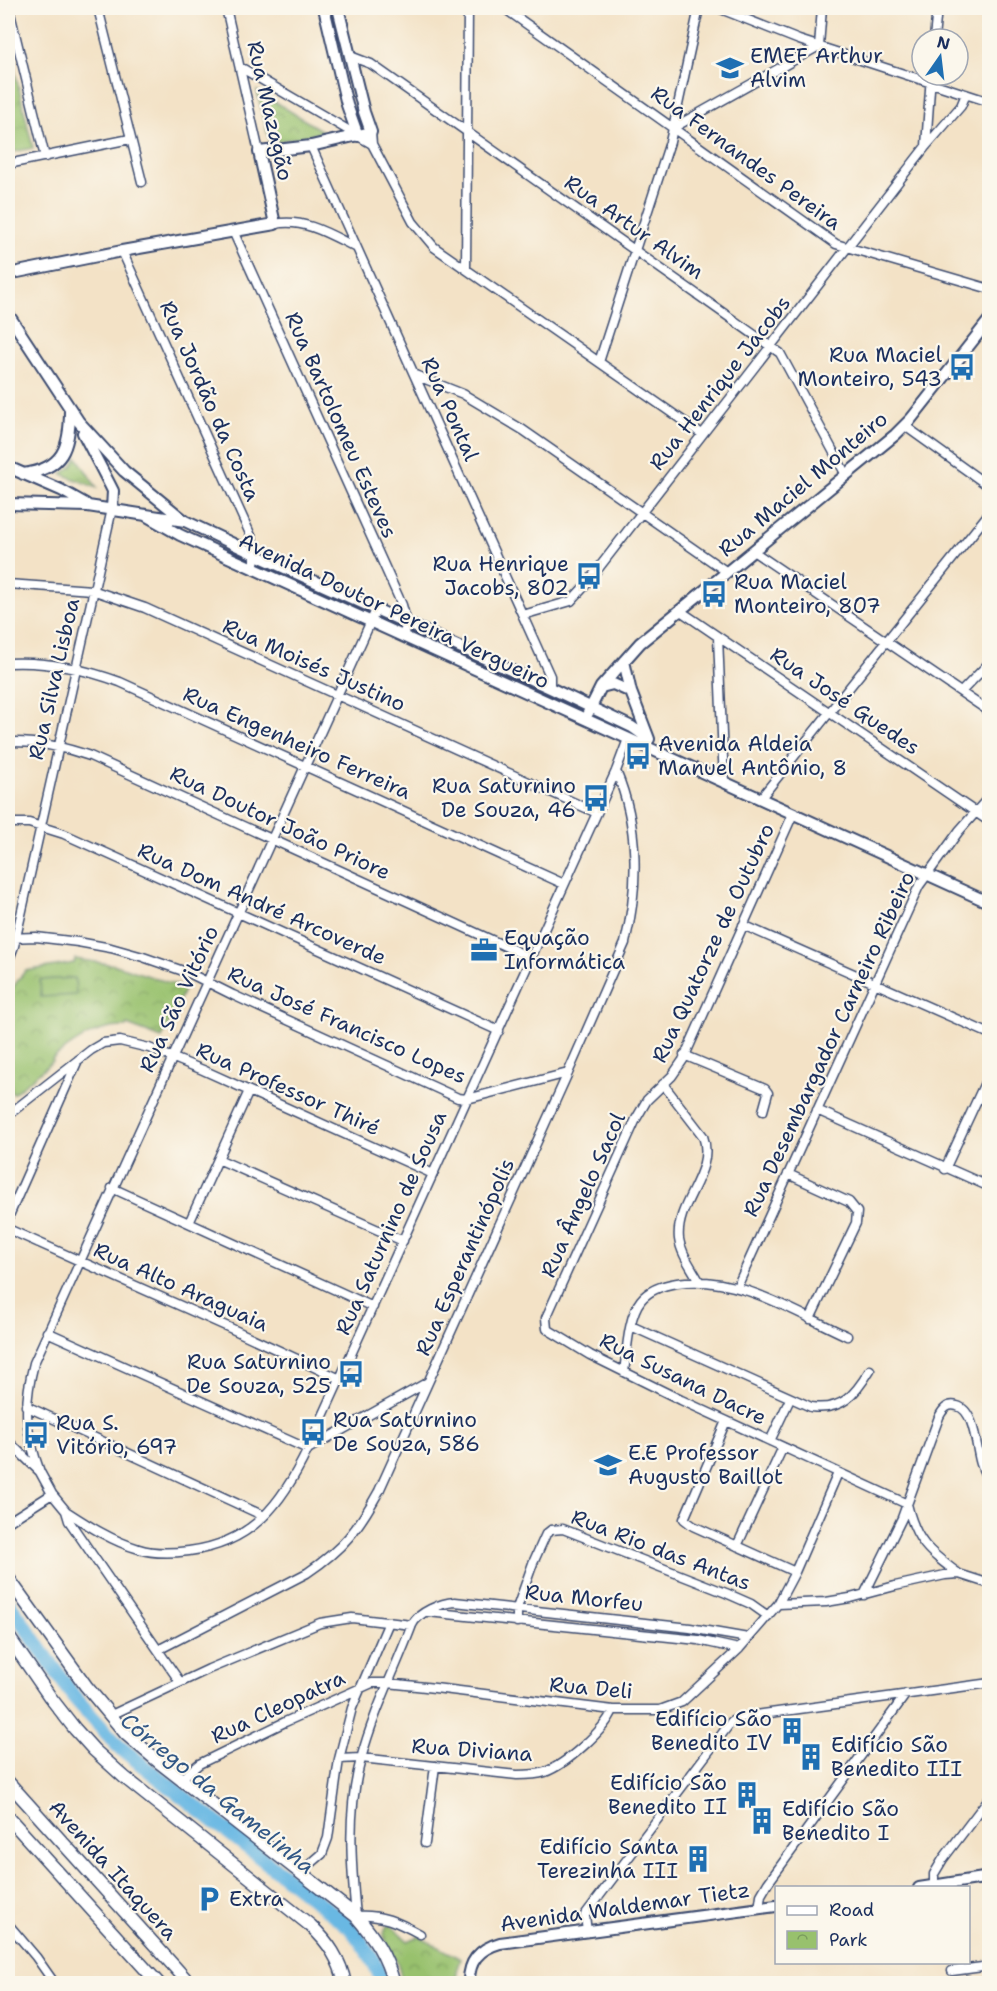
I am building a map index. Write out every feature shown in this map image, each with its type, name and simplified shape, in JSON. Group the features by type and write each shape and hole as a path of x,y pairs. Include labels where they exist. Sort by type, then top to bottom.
{"main road":[{"path":"8,1578 109,1716 126,1734 356,1916 378,1942 389,1965 394,1983"},
{"path":"8,1636 50,1697 94,1750 124,1777 324,1938 340,1964 345,1983"},
{"name":"Avenida Itaquera","path":"8,1782 189,1983"},
{"name":"Avenida Itaquera","path":"8,1817 159,1983"}],"street":[{"path":"98,8 142,182"},
{"name":"Rua Mazagão","path":"226,8 275,224"},
{"path":"324,8 347,105 358,136"},
{"path":"338,8 372,138 420,231 434,247 702,434"},
{"path":"466,269 468,8"},
{"name":"Rua Fernandes Pereira","path":"504,8 836,244 990,289"},
{"path":"599,362 673,128 699,8"},
{"path":"718,8 819,46 910,73"},
{"path":"819,46 822,8"},
{"path":"935,27 936,8"},
{"path":"10,13 45,157"},
{"path":"673,128 819,46"},
{"name":"Rua Artur Alvim","path":"350,56 371,64 771,346 784,358 846,475"},
{"path":"240,67 358,136"},
{"path":"926,146 930,87"},
{"path":"950,87 990,102"},
{"name":"Rua Henrique Jacobs","path":"523,615 574,599 926,146 961,106 966,94"},
{"path":"259,152 311,146 358,136 372,138"},
{"path":"8,164 130,139"},
{"name":"Rua Pontal","path":"311,146 550,676 550,688"},
{"path":"8,274 122,250 291,222 323,230 357,248"},
{"name":"Rua Bartolomeu Esteves","path":"233,231 402,605 407,623"},
{"name":"Rua Jordão da Costa","path":"122,250 252,538 256,555"},
{"name":"Avenida Doutor Pereira Vergueiro","path":"8,314 79,422 124,471 185,521 591,707 632,727 651,743"},
{"name":"Rua Maciel Monteiro","path":"586,720 601,687 640,643 904,426 990,319"},
{"path":"415,375 463,394 492,410 727,572"},
{"path":"23,474 48,468 63,455 70,431 70,410"},
{"name":"Avenida Doutor Pereira Vergueiro","path":"79,422 110,485 112,509 185,521"},
{"path":"904,426 990,487"},
{"path":"8,467 61,490 88,506"},
{"path":"38,504 48,496 49,491 46,484"},
{"path":"8,504 88,506 112,509"},
{"name":"Rua Silva Lisboa","path":"8,962 11,938 40,826 112,509"},
{"path":"760,799 990,512"},
{"name":"Avenida Doutor Pereira Vergueiro","path":"146,516 180,535 642,746 651,743"},
{"path":"753,551 990,712"},
{"path":"253,567 256,555"},
{"name":"Rua Moisés Justino","path":"8,584 93,590 145,608 597,813"},
{"name":"Rua São Vitório","path":"26,1406 34,1363 47,1332 376,609"},
{"name":"Rua José Guedes","path":"680,610 990,822"},
{"path":"403,636 407,623"},
{"path":"718,637 724,783"},
{"path":"624,661 632,696 651,743 724,783 990,903"},
{"path":"961,692 990,662"},
{"name":"Rua Engenheiro Ferreira","path":"8,663 46,663 75,667 120,682 564,884"},
{"path":"601,687 614,684 632,696"},
{"path":"628,739 632,727 632,696"},
{"name":"Rua Saturnino de Sousa","path":"66,1511 109,1537 141,1550 158,1552 194,1550 218,1545 239,1537 264,1516 289,1485 308,1449 499,1031 616,771 628,739"},
{"name":"Rua Doutor João Priore","path":"8,742 41,743 90,756 531,958"},
{"name":"Rua Esperantinópolis","path":"158,1650 307,1573 327,1560 361,1523 379,1491 621,952 630,921 635,875 628,804 616,771"},
{"name":"Rua Desembargador Carneiro Ribeiro","path":"737,1287 913,899 927,874 990,796"},
{"name":"Rua Quatorze de Outubro","path":"663,1084 677,1070 793,814"},
{"name":"Rua Dom André Arcoverde","path":"8,823 18,822 40,826 64,834 499,1031"},
{"path":"743,925 990,1034"},
{"name":"Rua José Francisco Lopes","path":"11,938 43,938 111,948 143,957 207,982 442,1092 467,1099 568,1073"},
{"name":"Rua Professor Thiré","path":"8,1115 103,1043 120,1041 172,1057 433,1174"},
{"path":"684,1055 765,1089 768,1093 763,1111"},
{"path":"8,1218 78,1060"},
{"path":"945,1169 990,1072"},
{"path":"663,1084 703,1136 705,1142 706,1157 682,1219 679,1236 683,1251 699,1281"},
{"name":"Rua Ângelo Sacol","path":"546,1326 546,1318 636,1119 647,1100 663,1084"},
{"path":"189,1223 249,1091"},
{"path":"817,1110 945,1169 990,1187"},
{"path":"218,1159 403,1241"},
{"path":"788,1174 849,1202 856,1212 855,1223 810,1319"},
{"path":"112,1188 373,1307"},
{"name":"Rua Alto Araguaia","path":"8,1229 340,1379"},
{"path":"624,1372 636,1308 647,1294 668,1285 710,1281 737,1287 846,1336"},
{"name":"Rua Susana Dacre","path":"546,1326 550,1332 570,1344 624,1372 907,1504"},
{"path":"631,1326 811,1407 823,1408 839,1405 852,1395 870,1370"},
{"path":"47,1332 308,1449 428,1382"},
{"path":"770,1441 790,1399"},
{"path":"180,1682 69,1521 66,1511 52,1494 40,1472 29,1443 26,1406 264,1516"},
{"path":"864,1594 897,1530 932,1433 943,1410 948,1406 961,1407 970,1417 981,1464 990,1481"},
{"path":"726,1421 684,1519 686,1523 795,1572"},
{"path":"8,1441 40,1472"},
{"path":"737,1546 783,1447"},
{"name":"Rua Deli","path":"361,1688 372,1683 388,1683 613,1710 660,1710 682,1702 739,1649 778,1604 795,1572 838,1473"},
{"path":"8,1522 52,1494"},
{"path":"907,1504 912,1526 925,1547 959,1574 990,1584"},
{"name":"Rua Rio das Antas","path":"517,1608 546,1534 563,1529 726,1593 762,1610 768,1616"},
{"path":"778,1604 826,1602 938,1576 959,1574"},
{"name":"Rua Morfeu","path":"412,1625 418,1616 441,1605 455,1602 690,1628 748,1638"},
{"path":"517,1608 517,1622"},
{"path":"428,1612 698,1640 739,1649"},
{"path":"109,1716 180,1682 320,1623 352,1618 412,1625 361,1758 356,1782 350,1850 356,1916 387,1917 420,1934"},
{"path":"301,1872 322,1854 327,1838 339,1759 352,1708 389,1622"},
{"path":"587,1932 585,1915 726,1727 738,1718 990,1683"},
{"name":"Rua Cleopatra","path":"180,1779 199,1764 361,1688"},
{"path":"759,1909 761,1895 768,1883 906,1694"},
{"name":"Rua Diviana","path":"339,1759 361,1758 531,1775 545,1772 561,1764 601,1729 613,1710"},
{"path":"425,1843 435,1766"},
{"path":"934,1885 934,1874 943,1859 990,1797"},
{"path":"926,1886 990,1877"},
{"name":"Avenida Waldemar Tietz","path":"469,1983 468,1971 471,1963 483,1949 492,1945 775,1906"},
{"path":"8,1924 55,1983"},
{"path":"952,1971 990,1966"}],"green space":[{"path":"8,42 33,148 8,153"},
{"path":"257,91 324,132 270,143"},
{"path":"77,457 97,488 62,474 72,466"},
{"path":"75,959 116,965 185,988 162,1038 127,1025 95,1032 52,1059 53,1061 13,1094 8,1087 8,994 25,971 74,963"},
{"path":"75,978 76,995 41,997 40,980"},
{"path":"391,1925 408,1941 419,1936 461,1959 457,1971 457,1983 403,1983 397,1962 383,1935 387,1926"}],"waterway":[{"name":"Córrego da Gamelinha","path":"8,1602 74,1697 118,1746 351,1928 374,1962 382,1984"}],"place":[{"name":"EMEF Arthur Alvim","path":"730,68"},
{"name":"Rua Maciel Monteiro, 543","path":"962,367"},
{"name":"Rua Henrique Jacobs, 802","path":"589,576"},
{"name":"Rua Maciel Monteiro, 807","path":"714,594"},
{"name":"Avenida Aldeia Manuel Antônio, 8","path":"638,756"},
{"name":"Rua Saturnino De Souza, 46","path":"596,798"},
{"name":"Equação Informática","path":"484,950"},
{"name":"Rua Saturnino De Souza, 525","path":"351,1374"},
{"name":"Rua Saturnino De Souza, 586","path":"313,1432"},
{"name":"Rua S. Vitório, 697","path":"36,1435"},
{"name":"E.E Professor Augusto Baillot","path":"608,1465"},
{"name":"Edifício São Benedito IV","path":"792,1731"},
{"name":"Edifício São Benedito III","path":"811,1757"},
{"name":"Edifício São Benedito II","path":"747,1795"},
{"name":"Edifício São Benedito I","path":"762,1821"},
{"name":"Edifício Santa Terezinha III","path":"698,1859"},
{"name":"Extra","path":"209,1899"}]}
